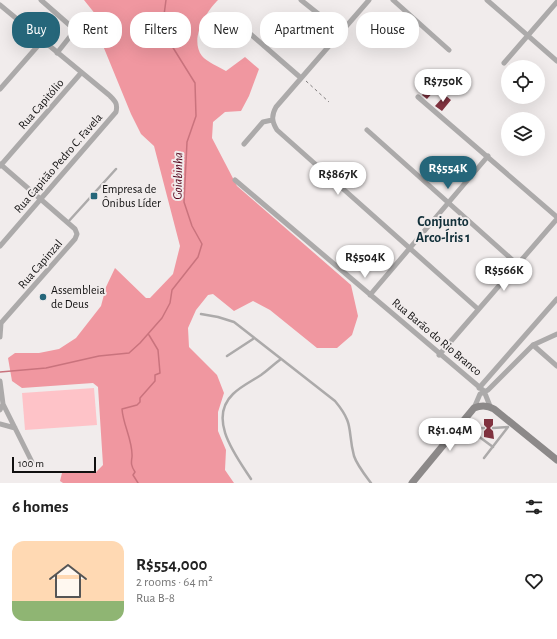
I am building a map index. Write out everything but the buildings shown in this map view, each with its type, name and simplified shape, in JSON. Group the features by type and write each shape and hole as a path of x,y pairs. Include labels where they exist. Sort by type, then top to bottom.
{"street":[{"path":"41,0 74,29 72,34 57,53"},
{"path":"301,0 316,12"},
{"path":"348,24 369,0"},
{"path":"393,0 449,50"},
{"path":"487,0 557,61"},
{"path":"507,60 557,2"},
{"path":"1,7 12,16"},
{"path":"252,35 301,78"},
{"path":"0,90 36,48"},
{"path":"52,48 81,73"},
{"path":"327,48 276,107 272,120 278,130 478,309"},
{"name":"Rua Capitão Pedro C. Favela","path":"0,246 116,112 116,102 81,73"},
{"name":"Rua Capitólio","path":"0,165 81,73"},
{"path":"418,96 557,218 439,355"},
{"path":"244,144 263,122 272,120"},
{"path":"367,130 517,264"},
{"path":"370,295 488,156"},
{"path":"0,165 40,198 67,223"},
{"name":"Rua Barão do Rio Branco","path":"235,180 439,355 484,391 490,406"},
{"name":"Rua Capinzal","path":"1,323 75,239 77,234 75,229 67,223"},
{"path":"479,388 557,299"},
{"path":"0,337 1,323"},
{"path":"412,483 474,408 476,399 484,391 488,390 533,345 557,334"},
{"path":"533,345 557,366"},
{"path":"0,381 3,404 32,462"},
{"path":"0,410 3,404"},
{"path":"474,408 490,406 510,425 557,460"},
{"path":"0,424 15,428"}],"lane":[{"path":"67,223 116,169"},
{"path":"201,314 234,322 335,401 349,421 354,456 371,483"},
{"path":"227,356 253,338"},
{"path":"251,479 231,447 223,428 223,415 226,403 232,394 281,359"},
{"path":"493,428 510,425"},
{"path":"484,458 510,425"},
{"path":"456,430 484,428"},
{"path":"470,430 492,447"}],"path":[{"path":"301,78 329,102"}],"shaded area":[{"path":"84,0 218,0 208,12 199,12 199,31 197,42 198,49 202,56 226,71 245,57 259,69 249,96 241,111 225,112 213,122 212,138 237,186 351,285 358,316 352,335 337,348 317,348 270,310 253,301 234,311 213,294 208,295 196,310 188,328 189,347 217,375 224,393 218,412 218,431 226,450 225,470 234,483 63,483 60,481 62,473 96,472 103,465 98,387 93,383 22,388 12,381 8,358 15,353 39,353 59,349 76,338 101,306 106,287 115,268 146,298 150,298 173,274 180,246 154,146 141,134 131,114 104,48 122,48 122,12 94,12"},
{"path":"94,388 97,425 25,430 22,393"}],"waterway":[{"name":"Goiabinha","path":"0,372 46,368 99,356 129,353 162,318 170,303 172,290 198,257 202,244 192,226 184,202 187,142 196,116 195,83 162,30 166,0"},
{"name":"Goiabinha","path":"138,483 133,475 135,472 132,464 132,451 122,409 137,405 140,402 140,398 155,381 155,375 160,373 158,350 149,335"}],"place":[{"name":"Empresa de Ônibus Líder","path":"94,196"},
{"name":"Assembleia de Deus","path":"43,297"}],"district":[{"name":"Conjunto Arco-Íris 1","path":"443,230"}]}
